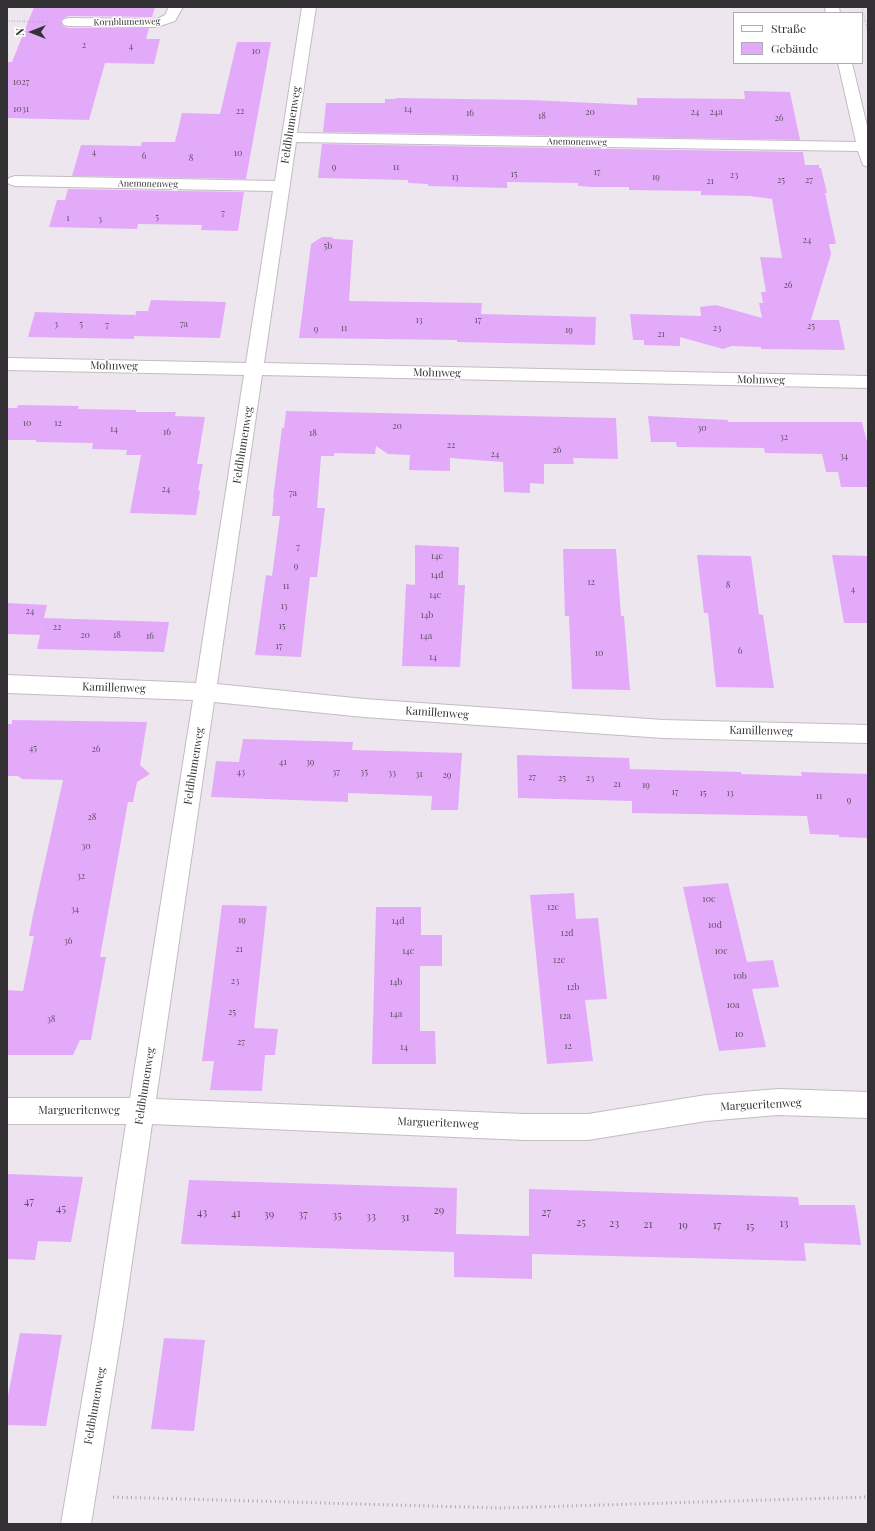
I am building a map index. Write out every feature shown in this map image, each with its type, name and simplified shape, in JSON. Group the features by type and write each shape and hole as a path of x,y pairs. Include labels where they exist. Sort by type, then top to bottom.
{"street":[{"name":"Kornblumenweg","path":"69,22 157,24 168,21 174,16 176,7"},
{"name":"Feldblumenweg","path":"76,1524 142,1111 309,7"},
{"path":"845,64 868,162"},
{"name":"Anemonenweg","path":"289,137 864,146"},
{"name":"Anemonenweg","path":"15,181 281,186"},
{"name":"Mohnweg","path":"7,364 868,382"},
{"name":"Kamillenweg","path":"7,684 205,692 364,708 663,729 868,734"},
{"name":"Margueritenweg","path":"7,1111 142,1111 525,1127 588,1127 706,1108 778,1102 868,1105"}],"path":[{"path":"862,7 868,32"},
{"path":"7,21 69,22"},
{"path":"80,1496 501,1508 868,1497"}],"building":[{"path":"34,7 155,7 152,17 69,16 61,21 63,26 69,28 149,28 146,39 160,39 154,64 105,63 89,120 7,118 7,62 12,62"},
{"path":"237,42 271,42 246,179 72,176 81,145 141,146 142,142 175,142 182,113 220,114"},
{"path":"744,91 790,92 800,140 323,132 326,103 385,103 385,99 396,98 529,100 637,105 637,98 745,99"},
{"path":"322,144 803,152 805,165 819,165 819,168 821,168 836,244 829,244 831,254 811,320 839,320 845,350 761,349 761,347 732,346 723,349 680,337 680,346 644,345 644,340 633,340 630,314 701,316 700,307 716,305 762,318 759,303 763,303 761,292 766,292 760,257 782,258 772,199 750,196 701,195 701,191 629,190 629,187 578,186 578,183 507,182 507,188 428,186 428,184 408,183 408,180 318,178"},
{"path":"68,189 244,192 238,231 201,230 202,225 138,224 137,229 49,227 57,200 65,200"},
{"path":"322,237 353,240 349,301 482,303 481,314 596,317 595,345 457,342 457,340 299,338 311,244"},
{"path":"151,300 226,302 220,338 134,336 134,339 28,337 35,312 135,315 135,318 136,311 148,311"},
{"path":"18,405 79,406 78,409 136,410 136,412 176,412 175,416 205,417 197,464 203,464 198,490 200,491 196,515 130,513 141,455 126,455 127,450 92,449 93,443 7,440 7,408 17,408"},
{"path":"286,411 616,418 618,459 573,458 574,464 544,464 544,484 530,483 530,493 504,492 503,462 450,458 450,471 409,470 410,455 388,454 376,446 375,454 334,453 334,456 321,456 317,508 325,508 317,577 310,577 301,657 255,655 266,575 272,576 280,516 272,516 273,498 282,428 284,428"},
{"path":"648,416 728,420 728,422 862,422 868,446 868,487 841,487 838,472 826,472 822,454 765,453 764,448 677,447 676,442 651,442"},
{"path":"415,545 459,547 458,585 465,585 460,667 402,666 406,584 415,585"},
{"path":"563,549 616,549 621,616 624,616 630,690 572,689 569,616 565,616"},
{"path":"697,555 751,556 759,614 763,615 774,688 716,687 708,613 704,613"},
{"path":"832,555 868,556 868,623 844,623"},
{"path":"7,603 47,605 40,635 7,634"},
{"path":"44,618 169,622 164,652 37,649"},
{"path":"12,720 147,722 140,765 150,774 137,782 133,802 128,802 100,957 106,957 91,1040 80,1040 73,1055 7,1055 7,990 23,991 34,936 29,936 63,780 22,779 18,776 7,776 7,724 12,724"},
{"path":"243,739 353,742 352,750 462,753 458,810 431,810 432,796 348,793 348,802 211,797 216,761 239,762"},
{"path":"517,755 629,758 630,769 741,772 741,774 802,776 801,772 868,774 868,838 810,834 807,816 632,813 632,801 518,798"},
{"path":"728,883 747,962 773,960 779,987 752,989 766,1047 719,1051 683,887"},
{"path":"574,893 576,919 598,918 607,999 585,1000 593,1061 547,1064 530,895"},
{"path":"222,905 267,906 254,1028 278,1029 275,1055 265,1055 262,1091 210,1090 214,1061 202,1061"},
{"path":"376,907 421,907 421,935 442,935 442,966 420,966 420,1031 435,1031 436,1064 372,1064"},
{"path":"7,1174 83,1177 71,1242 38,1241 35,1260 7,1259"},
{"path":"189,1180 457,1188 456,1234 529,1236 529,1189 798,1197 799,1205 855,1205 861,1245 804,1243 806,1261 532,1254 532,1279 454,1277 454,1252 181,1244"},
{"path":"20,1333 62,1335 46,1426 7,1425 7,1401"},
{"path":"164,1338 205,1340 194,1431 151,1429"}]}
